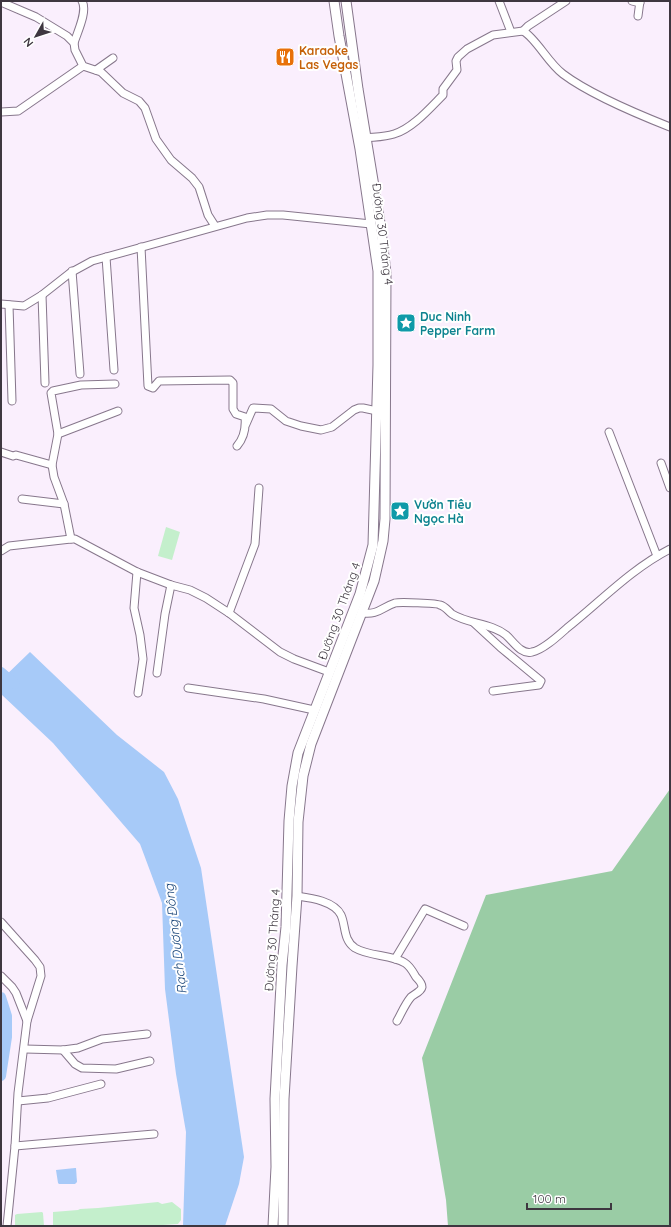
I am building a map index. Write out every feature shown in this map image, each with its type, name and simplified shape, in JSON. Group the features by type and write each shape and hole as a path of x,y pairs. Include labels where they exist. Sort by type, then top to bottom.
{"main road":[{"name":"Đường 30 Tháng 4","path":"283,1226 280,1099 282,965 293,822 302,776 311,744 368,570 373,545 387,337 386,273 375,224 339,36 334,1"},
{"name":"Đường 30 Tháng 4","path":"274,1226 280,1099 297,896 292,786 298,753 314,710 362,612 374,581 379,564 385,519 377,411 378,271 375,224 366,138 346,1"},
{"path":"339,36 351,36"},
{"path":"374,518 385,519"},
{"path":"282,965 292,966"}],"street":[{"path":"499,1 512,32"},
{"path":"523,31 528,26 566,1"},
{"path":"632,1 640,2 638,16"},
{"path":"1,2 36,18 67,36 74,43"},
{"path":"83,2 82,17 74,43 75,50 83,66 96,70 105,75 123,93 138,101 145,108 156,139 178,167 192,178 199,187 208,215 215,226"},
{"path":"366,138 403,131 426,113 443,95 443,89 456,73 456,61 463,52 493,35 523,31 529,35 553,66 563,74 596,94 670,127"},
{"path":"96,70 113,58"},
{"path":"1,112 18,111 83,66"},
{"path":"12,401 3,304 24,306 42,295 72,271 92,261 215,226 267,214 375,224"},
{"path":"141,247 148,386 153,388 159,382 230,380 233,383 234,409 236,414 245,417 246,425"},
{"path":"106,257 114,370"},
{"path":"72,271 80,374"},
{"path":"42,295 45,383"},
{"path":"71,539 64,504 52,465 58,434 51,396 53,391 81,384 115,384"},
{"path":"237,446 241,442 246,425 253,408 255,407 271,409 286,421 321,430 332,427 358,408 377,411"},
{"path":"58,434 118,411"},
{"path":"609,432 657,556"},
{"path":"1,452 52,465"},
{"path":"661,463 670,488"},
{"path":"229,613 255,544 259,488"},
{"path":"22,499 64,504"},
{"path":"1,551 9,546 71,539 82,542 137,572 171,585 190,590 206,598 229,613 280,652 294,659 333,673"},
{"path":"362,612 372,614 390,605 401,602 440,605 452,614 503,634 522,651 527,653 535,652 589,611 621,581 657,556 670,549"},
{"path":"137,572 134,608 140,635 143,659 138,693"},
{"path":"157,673 165,614 171,585"},
{"path":"474,623 488,637 542,682 539,685 493,691"},
{"path":"188,688 264,699 314,710"},
{"path":"297,896 320,900 337,910 341,915 347,938 356,948 375,955 404,962 410,967 422,986 421,989 408,1000 397,1021"},
{"path":"395,959 425,909 464,926"},
{"path":"1,922 35,960 40,967 42,976 27,1021 18,1092 15,1146 7,1226"},
{"path":"1,976 16,993 27,1021"},
{"path":"24,1049 56,1051 78,1048 102,1040 147,1034"},
{"path":"63,1050 75,1064 82,1068 116,1069 150,1061"},
{"path":"18,1101 48,1098 101,1084"},
{"path":"15,1146 154,1134"}],"green space":[{"path":"166,527 180,532 172,560 158,556"},
{"path":"670,789 670,1226 448,1226 446,1200 422,1058 486,895 612,871"},
{"path":"158,1202 162,1204 172,1202 181,1209 181,1220 178,1224 148,1226 53,1226 53,1212"},
{"path":"42,1212 44,1226 15,1226 15,1215"}],"water":[{"path":"30,652 117,735 164,772 178,799 201,868 244,1157 239,1184 225,1226 183,1226 186,1132 176,1074 165,989 162,903 140,844 53,743 1,694 1,680"},
{"path":"76,1168 77,1182 75,1184 58,1183 56,1170"}],"waterway":[{"name":"Rạch Dương Đông","path":"1,672 15,684"},
{"name":"Rạch Dương Đông","path":"1,997 7,1016 7,1037 1,1076"}],"place":[{"name":"Karaoke Las Vegas","path":"285,57"},
{"name":"Duc Ninh Pepper Farm","path":"406,323"},
{"name":"Vườn Tiêu Ngọc Hà","path":"400,511"}]}
